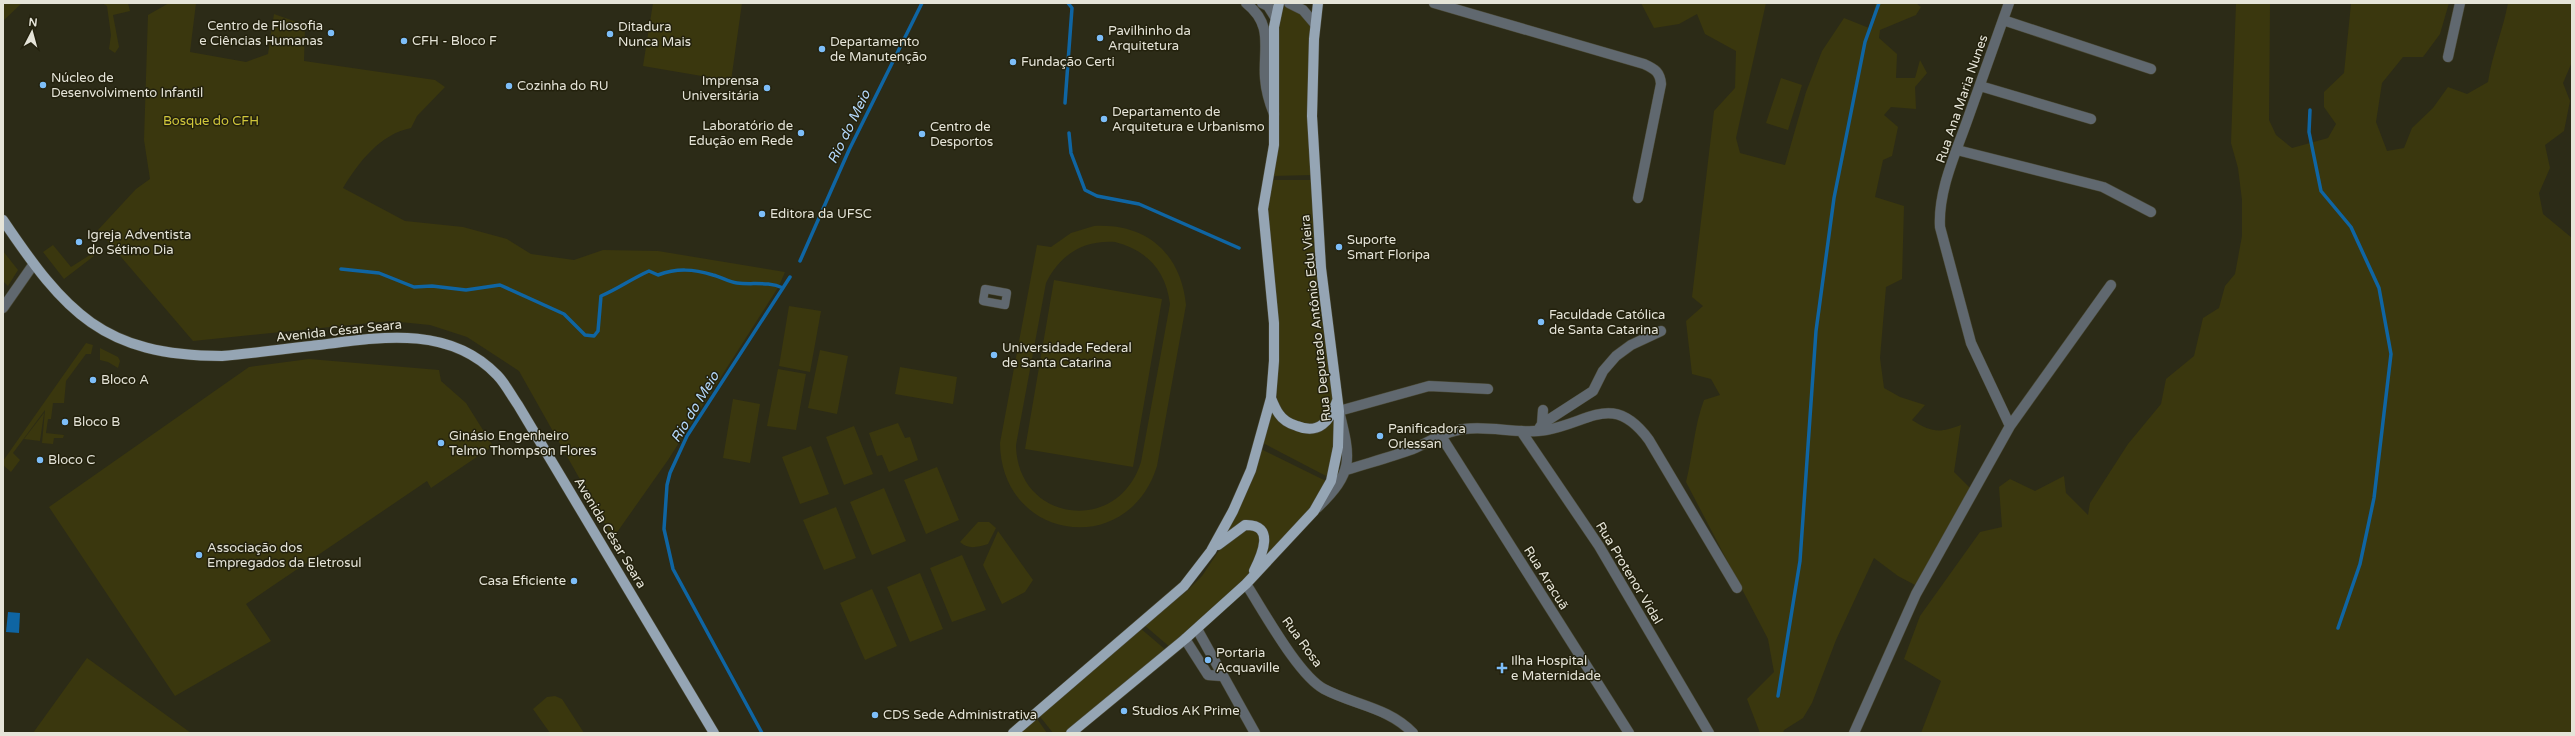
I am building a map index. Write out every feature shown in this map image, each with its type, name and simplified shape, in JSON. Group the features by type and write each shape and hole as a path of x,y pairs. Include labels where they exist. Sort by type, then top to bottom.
{"main road":[{"path":"1013,733 1175,595 1195,575 1211,551 1233,511 1251,470 1271,398 1274,334 1263,209 1274,145 1275,17 1279,3"},
{"name":"Rua Deputado Antônio Edu Vieira","path":"1077,731 1197,629 1248,581 1314,511 1327,490 1336,464 1340,411 1321,268 1312,116 1315,24 1318,3"},
{"name":"Avenida César Seara","path":"3,220 33,265 65,301 102,330 121,339 160,351 198,356 222,356 403,337 444,343 465,352 483,363 498,375 518,405 714,733"},
{"path":"1271,398 1280,415 1289,423 1312,430 1322,426 1332,416 1338,397"},
{"path":"1211,551 1237,528 1245,525 1258,527 1264,535 1265,545 1248,581"}],"street":[{"path":"1246,3 1256,11 1267,34 1265,77 1267,95 1275,118"},
{"path":"1262,3 1268,6 1275,17"},
{"path":"1289,3 1303,10 1315,24"},
{"path":"1434,3 1654,68 1660,75 1661,84 1638,198"},
{"name":"Rua Ana Maria Nunes","path":"2009,3 1957,150 1940,203 1940,227 1966,328 2010,426"},
{"path":"2448,57 2460,3"},
{"path":"2003,20 2151,69"},
{"path":"1980,86 2091,119"},
{"path":"1957,150 2103,187 2151,212"},
{"path":"3,308 33,265"},
{"path":"1854,733 1916,594 2010,426 2111,285"},
{"path":"1346,470 1412,449 1464,428 1521,431 1540,427 1593,391 1604,371 1616,356 1631,345 1661,331"},
{"path":"1314,511 1340,485 1346,470 1347,448 1340,411 1429,386 1488,389"},
{"path":"1540,427 1543,410"},
{"path":"1540,427 1546,430 1599,413 1613,413 1631,421 1641,430 1658,454 1737,588"},
{"name":"Rua Protenor Vidal","path":"1521,431 1599,546 1709,733"},
{"name":"Rua Aracuã","path":"1441,436 1629,733"},
{"name":"Rua Rosa","path":"1248,581 1300,665 1318,684 1337,695 1384,712 1402,722 1413,733"},
{"path":"1197,629 1221,668 1221,676 1255,733"},
{"path":"1185,639 1208,676 1221,676"}],"green space":[{"path":"3,3 22,3 3,21"},
{"path":"102,3 128,3 130,11 113,15 119,47 115,53 109,49 111,35 107,6"},
{"name":"Bosque do CFH","path":"169,3 196,3 190,52 246,62 268,54 274,14 305,25 304,61 435,80 445,87 417,116 411,128 389,136 371,151 343,188 405,221 463,227 507,239 531,254 574,260 603,250 658,251 785,272 779,286 668,460 613,538 519,371 467,337 430,325 390,321 193,341 98,230 136,189 150,179 144,140 148,15"},
{"path":"653,3 742,3 731,81 643,66"},
{"path":"1641,3 1766,3 1736,138 1740,153 1785,165 1806,92 1822,51 1844,18 1869,28 1876,3 1916,3 1921,7 1916,15 1880,30 1879,38 1897,54 1896,78 1915,78 1920,60 1927,73 1915,87 1916,109 1891,107 1884,115 1898,127 1892,156 1883,160 1875,197 1904,206 1902,279 1886,287 1880,358 1884,388 1900,397 1925,405 1912,420 1925,427 1936,430 1961,425 1954,472 1971,489 1915,585 1898,576 1874,558 1836,640 1812,703 1803,718 1784,730 1783,733 1760,733 1747,699 1774,672 1768,639 1686,482 1698,420 1704,400 1720,395 1711,379 1692,374 1686,321 1703,306 1692,297 1714,111 1735,88 1736,51 1705,34 1697,14 1679,24 1654,28"},
{"path":"2236,3 2270,3 2269,120 2276,135 2292,148 2328,138 2336,124 2324,107 2324,92 2344,73 2351,4 2449,3 2440,34 2423,57 2403,57 2382,83 2376,122 2387,151 2404,148 2412,128 2433,108 2448,87 2467,94 2488,82 2508,3 2572,3 2572,62 2563,83 2570,101 2564,131 2545,145 2550,168 2539,193 2543,214 2572,238 2572,733 1921,733 1941,681 1904,659 1920,616 1980,532 2002,527 1999,487 2010,479 2035,491 2064,476 2066,493 2088,515 2090,503 2128,444 2161,404 2166,379 2194,356 2203,318 2219,308 2225,286 2235,274 2242,236 2242,200 2238,168 2231,143"},
{"path":"1285,5 1303,14 1311,26 1313,175 1272,176 1276,26"},
{"path":"1781,78 1802,85 1788,130 1766,123"},
{"path":"1270,180 1315,180 1317,283 1335,399 1329,413 1311,427 1296,423 1282,412 1277,399 1278,328 1267,217"},
{"path":"1094,226 1113,226 1130,230 1145,236 1158,245 1168,256 1177,270 1183,287 1186,305 1157,466 1142,496 1120,516 1095,526 1068,526 1042,518 1021,501 1006,476 1000,443 1037,245 1051,247 1071,233","holes":["1104,242 1115,242 1137,250 1153,264 1164,282 1168,292 1170,304 1141,462 1129,486 1112,501 1092,509 1070,510 1050,504 1033,491 1021,471 1016,445 1046,283 1058,264 1074,251 1083,246"]},
{"path":"53,245 71,267 93,253 94,256 64,279 43,252"},
{"path":"3,251 18,270 8,286 3,281"},
{"path":"1054,280 1162,299 1133,467 1025,449"},
{"path":"789,306 821,311 810,372 779,366"},
{"path":"86,343 93,345 91,354 86,354 66,381 64,403 53,403 51,419 48,419 46,433 64,435 63,438 54,438 53,444 42,443 45,410 13,453 20,460 11,472 3,465 3,461"},
{"path":"100,348 118,357 120,361 118,368 108,362 100,360"},
{"path":"820,350 848,356 837,414 808,408"},
{"name":"Associação dos Empregados da Eletrosul","path":"309,359 439,370 441,381 466,403 493,446 431,488 427,481 246,604 271,641 175,696 49,507 249,367"},
{"path":"900,367 957,377 953,404 895,394"},
{"path":"778,369 806,374 796,430 767,426"},
{"path":"733,399 760,404 750,463 723,458"},
{"path":"1272,406 1297,428 1311,432 1319,430 1337,414 1333,460 1328,477 1263,443"},
{"path":"44,413 40,441 24,439"},
{"path":"898,423 905,438 910,437 918,460 889,472 882,455 877,456 869,433"},
{"path":"854,426 873,474 844,485 826,437"},
{"path":"811,446 829,494 800,504 782,457"},
{"path":"1261,449 1326,481 1310,510 1268,555 1269,535 1259,523 1227,532 1251,481"},
{"path":"937,467 959,520 926,534 904,480"},
{"path":"884,488 906,541 872,555 850,502"},
{"path":"836,507 856,558 824,570 803,520"},
{"path":"978,522 989,522 996,528 988,544 977,547 963,545 960,542"},
{"path":"1244,529 1254,530 1261,536 1256,560 1245,579 1171,648 1143,624 1186,592 1202,576 1218,552"},
{"path":"998,531 1033,580 1025,592 1002,604 983,565"},
{"path":"962,555 986,610 952,622 930,568"},
{"path":"920,573 943,629 910,642 887,587"},
{"path":"872,589 897,646 865,660 840,603"},
{"path":"1140,628 1167,651 1067,733 1053,733 1038,714"},
{"path":"87,658 191,733 33,733"},
{"path":"555,696 562,699 584,733 550,733 533,709 547,697"},
{"path":"1035,716 1047,733 1017,733"}],"water":[{"path":"8,612 20,613 19,633 6,632"}],"waterway":[{"name":"Rio do Meio","path":"800,261 849,150 922,3"},
{"path":"1065,103 1072,8 1068,3"},
{"path":"1778,696 1800,561 1816,331 1834,198 1865,42 1879,3"},
{"path":"2310,110 2309,132 2321,191 2351,227 2379,288 2391,354 2374,498 2360,564 2338,628"},
{"path":"1069,133 1071,153 1085,190 1097,196 1139,204 1239,248"},
{"path":"341,269 379,273 414,287 432,286 466,290 500,285 564,314 585,335 594,336 598,331 601,296 649,271 658,275 678,270 699,271 743,284 766,284 783,288"},
{"name":"Rio do Meio","path":"762,733 673,569 664,529 667,485 670,473 687,436 790,277"}],"place":[{"name":"Centro de Filosofia e Ciências Humanas","path":"331,33"},
{"name":"Ditadura Nunca Mais","path":"610,34"},
{"name":"Pavilhinho da Arquitetura","path":"1100,38"},
{"name":"CFH - Bloco F","path":"404,41"},
{"name":"Departamento de Manutenção","path":"822,49"},
{"name":"Fundação Certi","path":"1013,62"},
{"name":"Núcleo de Desenvolvimento Infantil","path":"43,85"},
{"name":"Cozinha do RU","path":"509,86"},
{"name":"Imprensa Universitária","path":"767,88"},
{"name":"Departamento de Arquitetura e Urbanismo","path":"1104,119"},
{"name":"Laboratório de Edução em Rede","path":"801,133"},
{"name":"Centro de Desportos","path":"922,134"},
{"name":"Editora da UFSC","path":"762,214"},
{"name":"Igreja Adventista do Sétimo Dia","path":"79,242"},
{"name":"Suporte Smart Floripa","path":"1339,247"},
{"name":"Faculdade Católica de Santa Catarina","path":"1541,322"},
{"name":"Universidade Federal de Santa Catarina","path":"994,355"},
{"name":"Bloco A","path":"93,380"},
{"name":"Bloco B","path":"65,422"},
{"name":"Panificadora Orlessan","path":"1380,436"},
{"name":"Ginásio Engenheiro Telmo Thompson Flores","path":"441,443"},
{"name":"Bloco C","path":"40,460"},
{"name":"Associação dos Empregados da Eletrosul","path":"199,555"},
{"name":"Casa Eficiente","path":"574,581"},
{"name":"Portaria Acquaville","path":"1208,660"},
{"name":"Ilha Hospital e Maternidade","path":"1502,668"},
{"name":"Studios AK Prime","path":"1124,711"},
{"name":"CDS Sede Administrativa","path":"875,715"}]}
